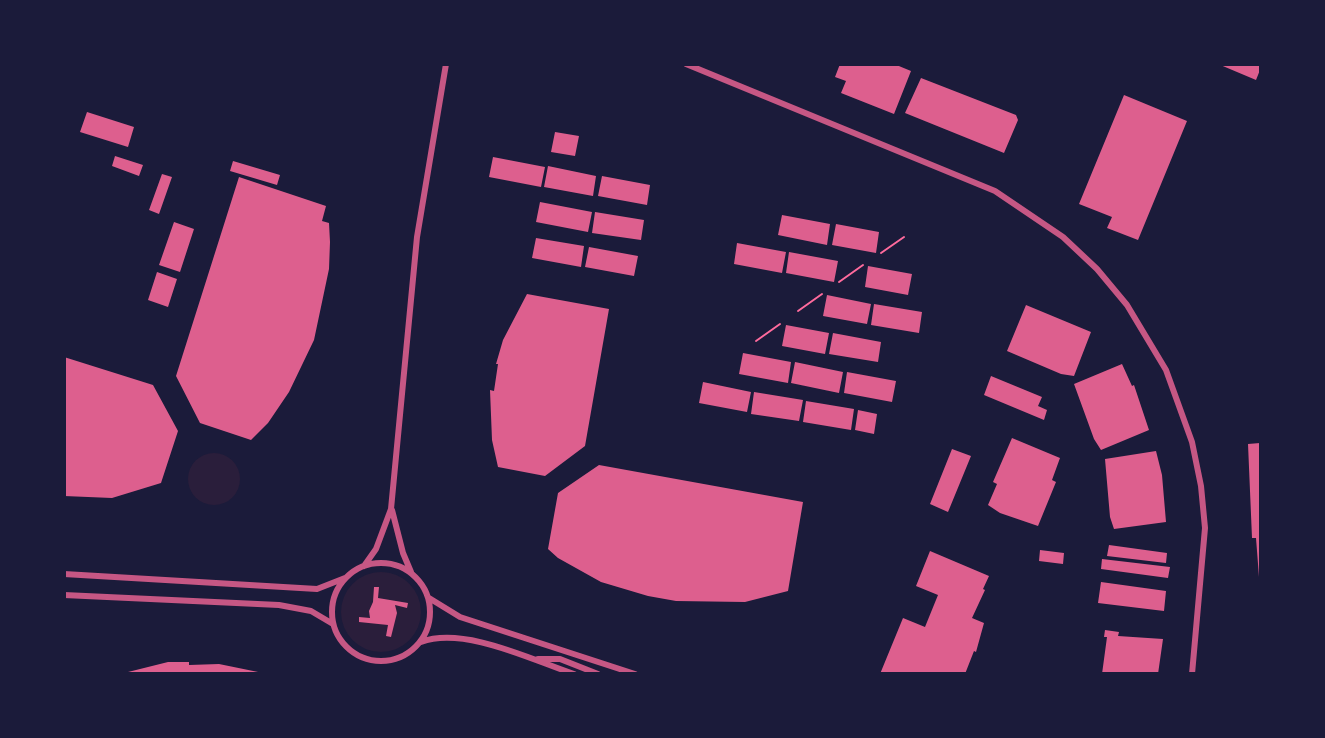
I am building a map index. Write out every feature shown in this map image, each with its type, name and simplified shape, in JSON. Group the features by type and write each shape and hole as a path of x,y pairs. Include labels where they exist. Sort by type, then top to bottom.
{"street":[{"path":"64,574 317,589 346,578 364,566 376,549 391,509 417,237 431,141 446,64"},
{"path":"686,64 995,191 1063,237 1097,269 1127,305 1166,370 1192,442 1201,486 1205,528 1192,674"},
{"path":"391,509 403,553 412,573 421,583 429,598 430,621 420,642"},
{"path":"364,566 386,563 412,573"},
{"path":"333,624 333,600 346,578"},
{"path":"64,595 279,605 311,611 333,624 346,646 360,656 372,660 401,657 420,642 432,638 457,637 574,674"},
{"path":"429,598 460,617 635,674"},
{"path":"529,659 560,659 598,674"}],"path":[{"path":"881,253 904,237"},
{"path":"839,282 863,265"},
{"path":"798,311 822,294"},
{"path":"756,340 780,324"}],"shaded area":[{"path":"214,453 224,455 232,461 238,469 240,479 238,489 232,497 224,503 214,505 204,503 196,497 190,489 188,479 190,469 196,461 204,455"},
{"path":"373,572 389,572 410,583 421,604 421,620 410,641 389,652 373,652 359,646 347,634 341,620 341,604 347,590 359,578"}],"building":[{"path":"840,64 894,64 911,71 894,114 841,93 846,81 835,77"},
{"path":"1218,64 1260,64 1260,70 1256,80"},
{"path":"921,78 1016,115 1018,120 1004,153 905,113"},
{"path":"1124,95 1187,121 1138,240 1107,228 1112,217 1079,204"},
{"path":"87,112 134,127 128,147 80,132"},
{"path":"555,132 579,136 575,156 551,152"},
{"path":"115,156 143,165 139,176 112,166"},
{"path":"493,157 545,167 541,187 489,177"},
{"path":"233,161 280,175 277,185 230,171"},
{"path":"548,166 596,176 593,196 544,187"},
{"path":"162,174 172,177 159,214 149,210"},
{"path":"602,176 650,185 647,205 598,196"},
{"path":"239,177 326,206 322,221 329,223 330,242 329,269 314,340 289,392 268,423 251,440 200,423 176,376"},
{"path":"540,202 592,212 588,232 536,222"},
{"path":"595,212 644,220 641,240 592,233"},
{"path":"782,215 830,224 827,245 778,235"},
{"path":"174,222 194,229 180,272 159,265"},
{"path":"836,224 879,232 876,253 832,245"},
{"path":"536,238 584,246 581,267 532,258"},
{"path":"737,243 786,252 782,273 734,264"},
{"path":"589,247 638,256 634,276 585,267"},
{"path":"789,252 838,261 834,282 786,273"},
{"path":"868,266 912,274 908,295 865,287"},
{"path":"157,272 177,279 168,307 148,300"},
{"path":"527,294 609,309 585,446 545,476 498,467 492,440 490,390 494,391 498,364 496,364 503,340"},
{"path":"827,295 871,304 867,324 823,316"},
{"path":"874,304 922,312 919,333 871,325"},
{"path":"1026,305 1091,332 1074,376 1061,374 1007,351"},
{"path":"786,325 829,333 825,354 782,346"},
{"path":"833,333 881,342 878,362 829,354"},
{"path":"743,353 791,362 788,383 739,374"},
{"path":"64,357 153,385 178,431 161,483 112,498 64,496"},
{"path":"795,362 843,372 839,393 791,383"},
{"path":"1122,364 1132,386 1134,385 1149,430 1101,450 1094,439 1074,384"},
{"path":"847,372 896,381 892,402 844,393"},
{"path":"991,376 1042,397 1038,406 1047,410 1044,420 984,395"},
{"path":"703,382 751,392 747,412 699,403"},
{"path":"754,392 803,400 799,421 751,414"},
{"path":"806,401 854,409 851,430 803,422"},
{"path":"858,410 877,414 874,434 855,430"},
{"path":"1012,438 1060,458 1052,480 1056,482 1038,526 1000,513 988,505 997,484 993,482"},
{"path":"1260,443 1259,577 1256,538 1252,538 1248,444"},
{"path":"952,449 971,456 948,512 930,504"},
{"path":"1156,451 1162,475 1166,522 1114,529 1110,517 1105,459"},
{"path":"599,465 803,502 788,591 745,602 676,601 648,596 601,582 558,558 548,549 558,493"},
{"path":"1109,545 1167,553 1166,563 1107,556"},
{"path":"1040,550 1064,553 1063,564 1039,561"},
{"path":"930,551 989,576 972,618 984,623 976,652 974,651 965,674 880,674 903,618 925,627 938,595 916,586"},
{"path":"1102,559 1170,567 1168,578 1101,569"},
{"path":"1101,582 1166,591 1164,611 1098,603"},
{"path":"374,587 379,587 378,598 408,603 407,608 395,605 397,613 391,637 386,636 388,625 359,622 359,617 370,618 369,611 373,602"},
{"path":"1105,630 1119,632 1118,636 1163,639 1158,674 1102,674 1107,637 1104,637"},
{"path":"168,662 189,662 189,665 219,664 263,673 120,674"}]}
